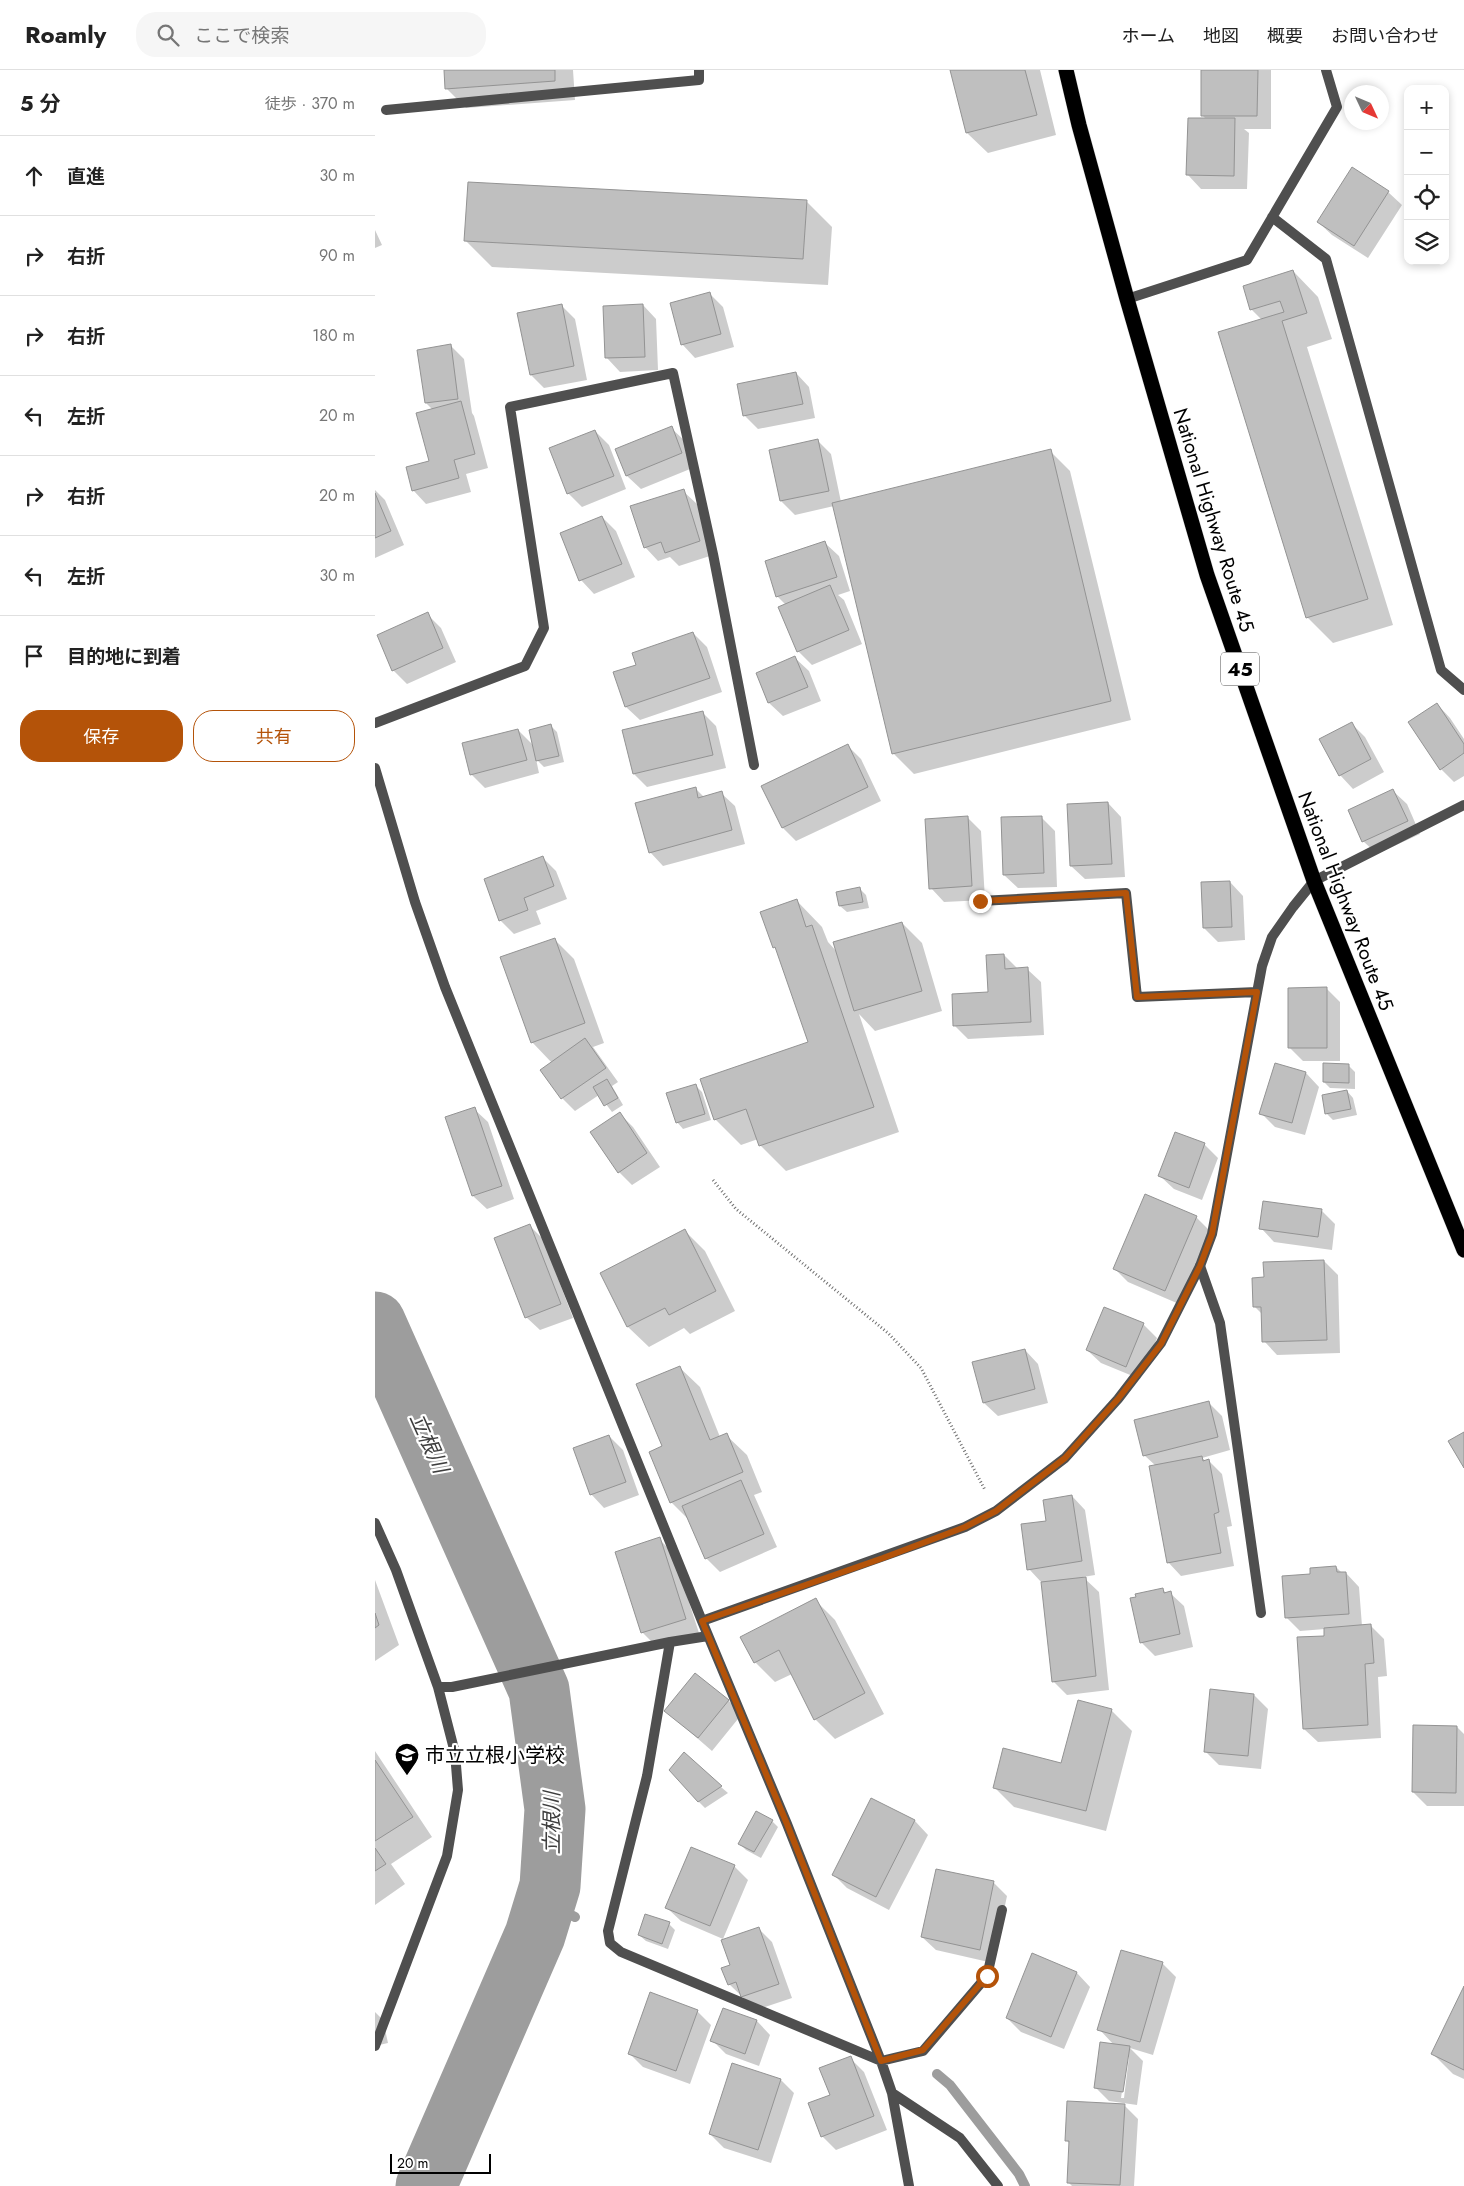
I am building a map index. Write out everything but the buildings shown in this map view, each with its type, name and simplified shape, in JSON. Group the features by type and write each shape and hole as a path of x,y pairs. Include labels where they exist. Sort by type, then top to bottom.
{"highway":[{"name":"National Highway Route 45","path":"1066,70 1079,125 1127,299 1207,575 1314,881 1464,1250"}],"street":[{"path":"386,110 699,80 699,70"},
{"path":"1127,299 1247,260 1337,107 1326,70"},
{"path":"1272,217 1326,258 1441,670 1464,690"},
{"path":"375,723 525,666 544,628 510,407 673,373 713,554 754,764"},
{"path":"375,768 415,902 445,987 708,1636 787,1824 881,2061 892,2093 909,2186"},
{"path":"702,1621 883,1558 965,1527 996,1511 1065,1458 1118,1399 1161,1344 1200,1266 1212,1234 1262,966 1272,937 1314,881 1464,805"},
{"path":"980,901 1126,893 1137,997 1257,992"},
{"path":"1200,1266 1220,1322 1261,1613"},
{"path":"375,1523 396,1570 438,1687 455,1753 458,1790 447,1856 375,2046"},
{"path":"438,1687 452,1687 608,1654 708,1636"},
{"path":"670,1642 647,1776 608,1931 610,1943 621,1952 881,2061 923,2050 987,1976 1002,1910"},
{"path":"892,2093 960,2138 998,2186"}],"path":[{"path":"713,1180 736,1209 887,1333 921,1368 996,1511"}],"waterway":[{"name":"立根川","path":"375,1322 539,1690 555,1809 550,1886 535,1935 426,2186"},
{"path":"545,1902 575,1917"},
{"path":"937,2074 950,2085 1019,2174 1025,2186"}],"place":[{"name":"市立立根小学校","path":"407,1776"}],"route":[{"path":"980,901 1126,893 1137,997 1257,992 1212,1234 1200,1266 1161,1344 1118,1399 1065,1458 996,1511 965,1527 883,1558 702,1621 787,1824 881,2061 923,2050 987,1976"}]}
